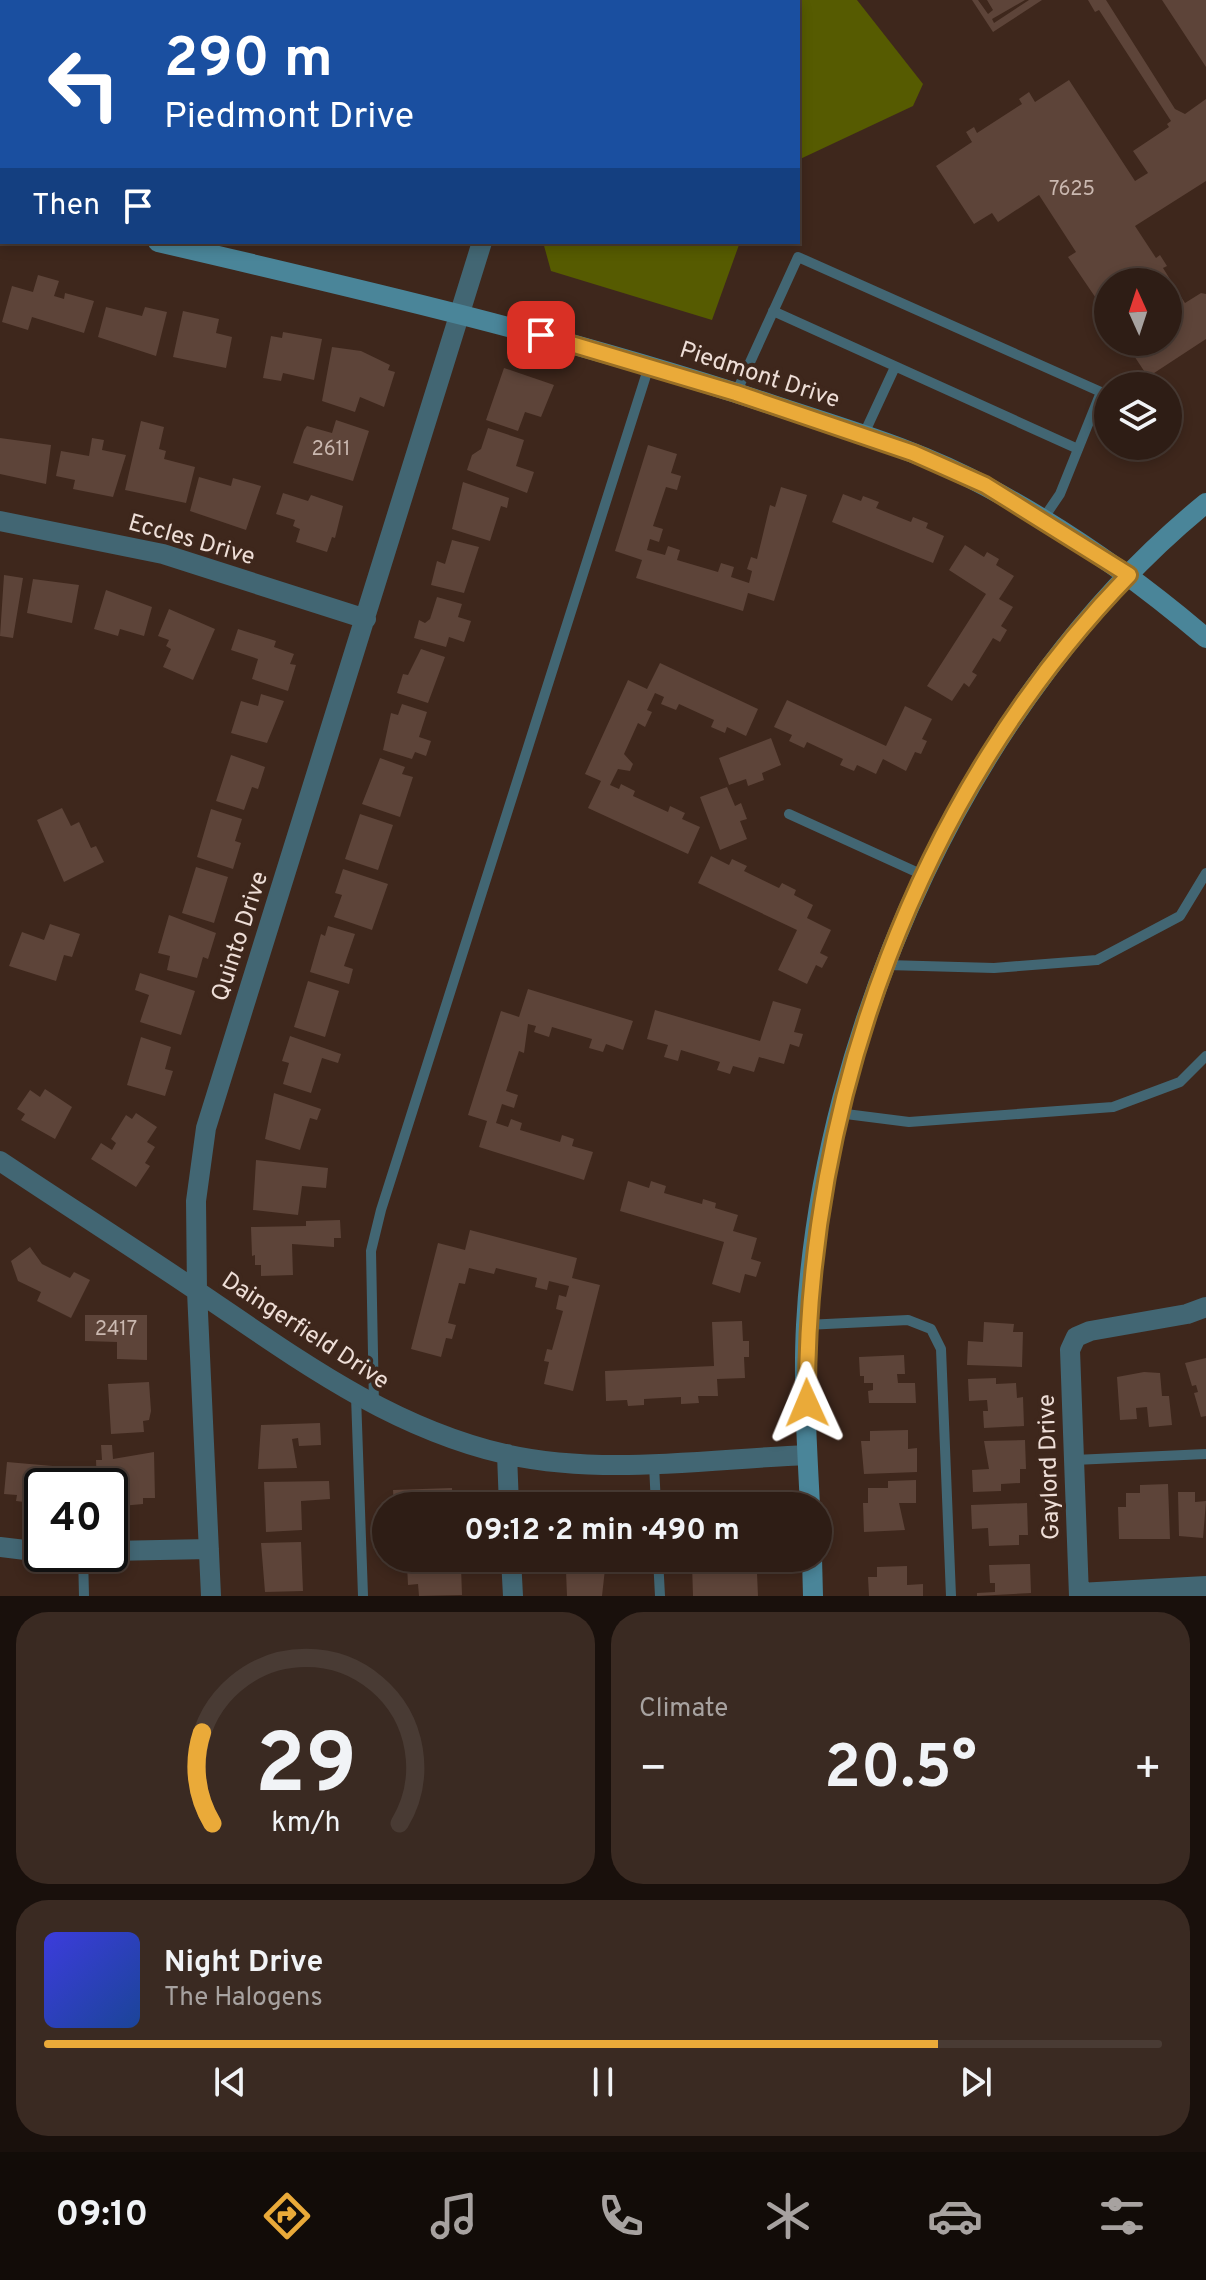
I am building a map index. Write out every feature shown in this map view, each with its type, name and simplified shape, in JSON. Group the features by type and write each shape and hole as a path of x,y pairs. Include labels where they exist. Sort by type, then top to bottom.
{"street":[{"name":"Piedmont Drive","path":"167,244 461,313 649,366 863,436 985,485 1043,519 1129,575 1206,638"},
{"name":"Quinto Drive","path":"211,1596 197,1291 196,1201 206,1128 481,244"},
{"path":"809,1492 806,1325 813,1254 838,1113 885,965 923,875 966,796 1031,696 1084,626 1129,575 1206,503"},
{"name":"Eccles Drive","path":"0,521 163,554 366,619"},
{"name":"Daingerfield Drive","path":"0,1161 365,1401 431,1432 507,1454 577,1462 807,1455"},
{"name":"Gaylord Drive","path":"1079,1594 1070,1350 1076,1337 1206,1307"},
{"path":"507,1454 508,1492"},
{"path":"0,1547 24,1550"},
{"path":"128,1551 209,1549"},
{"path":"512,1572 513,1596"},
{"path":"812,1572 813,1596"},
{"path":"1079,1594 1206,1586"}],"lane":[{"path":"736,393 798,257 1101,392 1060,494 1043,519"},
{"path":"773,311 1078,449"},
{"path":"363,1596 365,1401 371,1251 381,1210 649,366"},
{"path":"863,436 895,367"},
{"path":"789,814 923,875"},
{"path":"885,965 994,968 1097,960 1180,916 1206,873"},
{"path":"838,1113 909,1122 1113,1107 1180,1082 1206,1056"},
{"path":"806,1325 908,1320 931,1329 941,1349 951,1596"},
{"path":"1074,1460 1206,1454"},
{"path":"654,1462 655,1492"},
{"path":"83,1572 84,1596"},
{"path":"659,1572 660,1596"}],"shaded area":[{"path":"800,0 857,0 923,84 913,106 800,159"},
{"path":"544,244 739,244 712,320 551,271"}],"building":[{"path":"972,0 978,0 988,14 993,10 987,0 1025,0 992,19 994,23 1029,0 1042,0 993,32"},
{"path":"1088,0 1106,0 1175,109 1185,114 1206,99 1206,181 1135,226 1156,258 1160,255 1167,266 1094,268 1094,295 1068,257 1076,252 1039,195 998,222 992,213 974,224 936,166 972,142 966,132 974,127 977,133 1022,104 1019,99 1029,92 1035,102 1069,80 1135,181 1148,173 1133,151 1169,127 1167,124 1171,121 1099,10 1095,12"},
{"path":"1162,0 1206,0 1206,67"},
{"path":"38,275 59,281 54,296 64,299 65,293 94,301 84,333 32,317 28,330 2,322 12,286 33,292"},
{"path":"1201,293 1206,294 1206,339 1182,355 1182,298 1185,303"},
{"path":"106,307 142,316 145,307 167,312 156,356 98,337"},
{"path":"183,311 219,319 216,333 232,337 226,368 173,357"},
{"path":"283,332 322,339 314,380 283,373 281,381 263,378 271,336 282,338"},
{"path":"332,347 361,351 390,365 388,370 395,372 384,407 360,397 355,412 322,401"},
{"path":"1134,356 1180,356 1156,372 1145,372"},
{"path":"504,368 554,385 541,417 525,412 518,431 486,420"},
{"path":"336,420 369,431 353,481 293,463 307,426 332,433"},
{"path":"141,421 164,427 159,449 166,451 164,459 195,467 186,503 125,490"},
{"path":"488,428 524,440 516,466 534,472 527,493 467,470 472,455 481,449"},
{"path":"0,438 51,445 46,484 0,474"},
{"path":"92,438 104,440 102,450 126,455 113,497 73,489 75,480 56,476 61,451 89,456"},
{"path":"648,445 677,454 671,473 681,476 677,490 666,487 653,526 663,529 659,542 650,539 647,550 665,555 668,546 680,550 677,560 718,572 721,563 734,567 731,577 749,583 752,571 747,569 751,557 757,559 770,505 775,507 781,487 807,495 774,601 748,593 743,611 636,578 642,560 615,551"},
{"path":"199,477 231,486 233,478 261,486 246,530 190,511"},
{"path":"463,482 509,498 507,508 501,506 490,541 452,529"},
{"path":"283,493 308,501 311,495 343,506 335,538 332,537 327,552 296,542 300,529 293,526 295,520 276,514"},
{"path":"843,494 861,501 863,496 879,502 876,508 911,522 913,517 928,523 926,528 944,536 933,563 832,522"},
{"path":"452,540 479,547 464,593 431,585 437,561 445,564"},
{"path":"965,545 984,557 987,552 999,559 996,565 1014,576 999,599 1013,607 1001,626 1007,630 1000,642 993,638 972,672 977,675 969,687 964,683 952,701 927,686 986,594 949,570"},
{"path":"4,575 23,578 13,638 0,636"},
{"path":"33,579 79,585 72,623 27,613"},
{"path":"106,590 152,607 144,636 120,629 118,636 94,629"},
{"path":"437,597 462,604 458,617 471,621 464,642 449,637 446,647 414,638 419,620 425,623 430,619"},
{"path":"169,609 215,629 193,680 163,667 171,649 166,646 169,640 158,636"},
{"path":"238,629 276,641 274,647 294,654 290,664 296,665 288,691 252,679 258,659 231,650"},
{"path":"421,649 445,657 428,703 397,693 403,674 408,675"},
{"path":"660,663 758,709 746,736 727,727 725,733 711,727 714,720 679,704 676,710 661,704 664,697 655,693 647,710 652,712 645,727 638,723 624,754 633,764 630,771 618,769 610,785 619,789 621,784 635,791 633,796 668,812 670,806 685,813 682,819 700,827 688,854 588,808 601,781 585,774 628,680 647,689"},
{"path":"261,694 284,701 267,743 231,733 241,701 258,706"},
{"path":"787,700 886,746 905,706 932,719 922,739 927,741 921,754 915,752 906,771 883,759 876,774 857,765 854,771 840,765 843,759 807,742 804,748 789,741 792,735 774,727"},
{"path":"402,704 427,712 419,737 431,741 426,756 415,752 412,759 383,750 391,713 398,715"},
{"path":"771,738 781,765 762,773 764,780 748,786 746,779 729,785 719,758"},
{"path":"231,755 265,767 258,789 252,787 244,810 216,801"},
{"path":"380,758 405,767 402,774 413,777 400,817 362,804"},
{"path":"727,787 735,806 741,803 747,819 740,821 747,839 720,850 700,797"},
{"path":"62,808 71,826 79,822 91,848 96,846 104,862 64,882 37,820"},
{"path":"211,809 242,819 235,841 241,843 233,869 197,857"},
{"path":"360,814 393,825 378,870 345,859"},
{"path":"711,856 729,865 732,859 747,866 744,871 779,888 782,883 796,890 794,895 813,905 807,918 831,930 820,953 828,957 822,968 816,965 807,984 778,970 797,930 698,883"},
{"path":"196,867 228,877 214,923 182,913"},
{"path":"343,869 388,884 372,930 334,917 342,895 335,893"},
{"path":"169,915 216,933 208,959 203,957 197,978 167,970 170,956 158,953"},
{"path":"50,924 80,934 72,957 64,955 56,981 9,966 22,932 44,940"},
{"path":"328,926 355,934 344,966 353,969 349,984 310,972 321,934 325,936"},
{"path":"140,973 195,991 181,1035 140,1022 149,995 135,990"},
{"path":"308,981 339,991 325,1037 294,1027"},
{"path":"528,989 633,1021 623,1050 606,1044 603,1052 589,1048 592,1039 552,1027 549,1037 534,1032 536,1026 528,1024 524,1053 519,1051 506,1091 518,1095 514,1108 502,1104 496,1123 508,1127 511,1119 522,1123 520,1130 560,1142 562,1135 574,1139 572,1146 593,1152 584,1180 479,1147 487,1121 468,1115 501,1011 519,1017"},
{"path":"773,1001 801,1009 794,1032 803,1034 799,1047 790,1044 784,1064 759,1057 754,1072 733,1066 730,1074 717,1070 720,1062 681,1050 678,1061 664,1057 668,1045 647,1039 655,1010 760,1041"},
{"path":"290,1036 341,1054 338,1063 322,1058 311,1093 283,1084 289,1063 282,1061"},
{"path":"141,1037 171,1047 165,1069 173,1071 165,1096 127,1085"},
{"path":"45,1089 72,1107 55,1139 21,1120 25,1114 17,1109 30,1090 40,1097"},
{"path":"274,1093 321,1109 317,1120 310,1118 300,1150 265,1139"},
{"path":"136,1113 157,1127 147,1142 155,1147 145,1163 150,1166 136,1187 91,1159 101,1143 112,1150 116,1143 111,1139 126,1115 132,1119"},
{"path":"256,1160 328,1168 326,1188 302,1186 298,1215 253,1210"},
{"path":"628,1181 649,1188 651,1181 666,1186 664,1193 702,1204 703,1199 716,1203 715,1208 738,1215 733,1231 757,1238 751,1259 761,1262 756,1277 745,1274 740,1293 712,1284 724,1242 620,1211"},
{"path":"340,1220 341,1238 334,1238 334,1247 292,1244 293,1275 261,1276 261,1265 255,1265 255,1255 252,1256 251,1227 306,1226 306,1221"},
{"path":"470,1230 577,1258 572,1278 600,1285 573,1391 544,1384 549,1362 544,1361 547,1349 552,1350 563,1311 556,1309 559,1295 566,1297 569,1286 549,1281 547,1290 535,1287 537,1278 496,1268 494,1274 469,1268 465,1284 459,1283 448,1323 456,1325 452,1339 446,1338 441,1357 411,1349 438,1243 465,1250"},
{"path":"30,1247 42,1264 70,1278 74,1272 90,1280 71,1318 37,1301 41,1292 18,1281 11,1261"},
{"path":"85,1315 147,1315 147,1360 117,1359 117,1342 85,1341"},
{"path":"742,1321 743,1341 749,1341 749,1357 744,1357 745,1378 717,1379 718,1396 698,1396 699,1403 681,1404 681,1397 644,1399 644,1405 628,1406 627,1400 606,1401 605,1371 714,1366 712,1322"},
{"path":"984,1322 1014,1324 1013,1332 1023,1332 1022,1367 967,1365 968,1341 983,1342"},
{"path":"904,1355 905,1374 897,1374 898,1383 915,1383 916,1403 869,1403 868,1391 873,1390 873,1383 864,1383 864,1376 860,1376 859,1357"},
{"path":"1206,1358 1206,1416 1201,1417 1194,1393 1198,1392 1196,1385 1192,1386 1185,1363"},
{"path":"1144,1372 1160,1373 1162,1396 1169,1396 1172,1425 1149,1427 1147,1407 1136,1408 1137,1419 1120,1420 1117,1377"},
{"path":"996,1378 996,1384 1016,1383 1017,1398 1023,1397 1024,1426 984,1428 983,1411 988,1411 987,1400 969,1401 968,1379"},
{"path":"149,1382 151,1411 149,1420 143,1421 144,1432 111,1434 108,1384"},
{"path":"320,1423 321,1445 299,1446 298,1438 292,1439 297,1468 258,1469 261,1425"},
{"path":"908,1430 908,1449 917,1448 917,1472 864,1474 861,1441 870,1441 870,1431"},
{"path":"1025,1440 1026,1469 1020,1469 1020,1483 1001,1484 1001,1491 973,1492 972,1470 989,1469 984,1441"},
{"path":"101,1445 112,1445 113,1459 154,1452 155,1498 143,1498 143,1504 128,1505 128,1468 96,1468 96,1460 102,1460"},
{"path":"7,1462 64,1467 24,1468 24,1502 16,1501 17,1495 4,1494"},
{"path":"916,1480 916,1503 899,1503 905,1530 864,1532 863,1503 868,1503 868,1488 888,1488 888,1481"},
{"path":"329,1481 330,1499 301,1501 302,1530 266,1532 264,1482"},
{"path":"1168,1484 1170,1539 1119,1539 1118,1507 1126,1507 1126,1493 1140,1493 1140,1485"},
{"path":"452,1488 452,1492 393,1492"},
{"path":"1178,1492 1195,1492 1195,1502 1206,1501 1203,1538 1179,1536"},
{"path":"1027,1503 1028,1535 1019,1535 1019,1545 989,1546 988,1528 972,1529 971,1505"},
{"path":"301,1542 303,1591 265,1592 261,1543"},
{"path":"1030,1564 1031,1593 977,1596 977,1593 995,1592 995,1583 990,1583 989,1565"},
{"path":"907,1566 907,1585 923,1584 923,1596 869,1596 868,1577 877,1577 877,1567"},
{"path":"407,1572 461,1572 462,1595 419,1596 418,1584 408,1585"},
{"path":"566,1572 605,1572 602,1596 567,1596"},
{"path":"692,1572 757,1573 758,1596 693,1596"}],"route":[{"path":"541,335 736,393 913,453 985,485 1129,575 1048,672 997,746 923,875 885,965 862,1030 830,1151 813,1254 806,1325 807,1403"}]}
